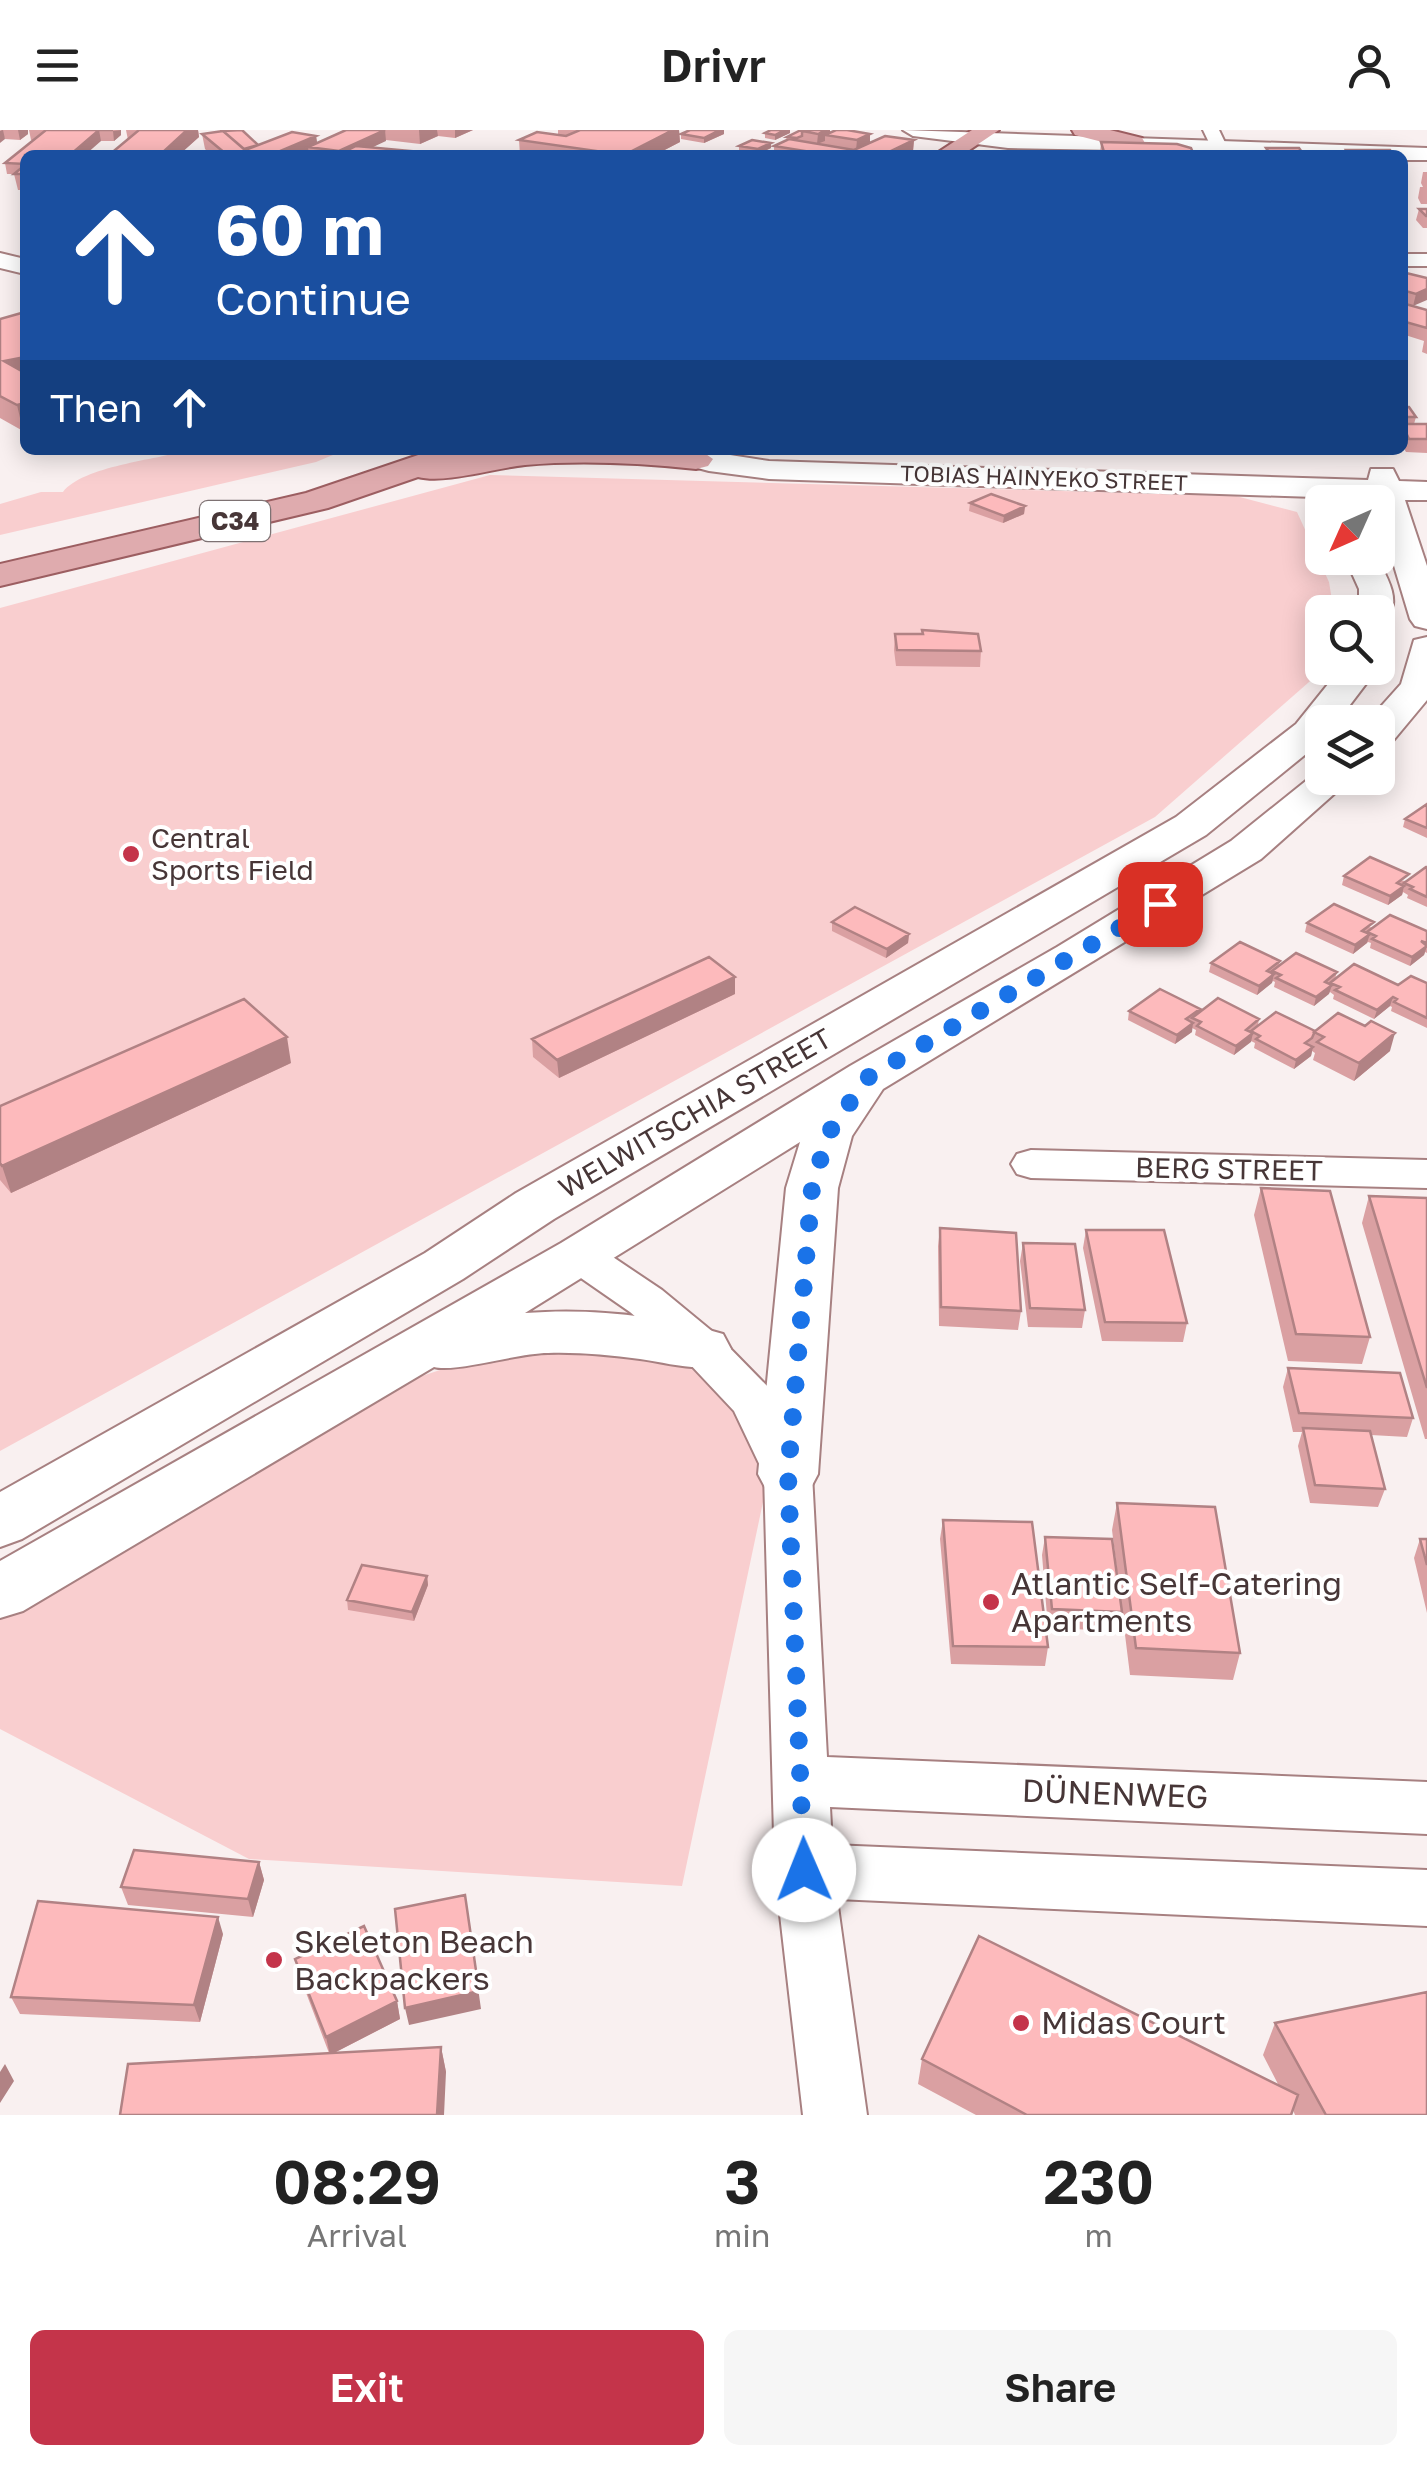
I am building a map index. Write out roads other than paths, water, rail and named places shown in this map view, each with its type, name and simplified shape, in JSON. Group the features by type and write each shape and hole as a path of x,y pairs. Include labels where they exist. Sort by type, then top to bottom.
{"main road":[{"path":"1084,130 1134,143"},
{"path":"959,150 993,137"},
{"name":"C34","path":"0,554 278,488 372,455"},
{"name":"C34","path":"0,574 219,526 365,486 451,455"},
{"path":"365,486 452,466 543,455"}],"street":[{"path":"913,130 1134,143 1392,150"},
{"path":"993,137 1218,145"},
{"name":"TOBIAS HAINYEKO STREET","path":"708,455 769,470 1305,487"},
{"name":"TOBIAS HAINYEKO STREET","path":"728,455 1305,486"},
{"name":"TOBIAS HAINYEKO STREET","path":"1361,485 1427,476"},
{"path":"1386,482 1427,619"},
{"name":"TOBIAS HAINYEKO STREET","path":"1386,482 1427,491"},
{"path":"1230,484 1305,509"},
{"path":"1395,714 1419,686 1427,648"},
{"name":"WELWITSCHIA STREET","path":"0,1522 1191,826 1310,732 1347,685"},
{"name":"WELWITSCHIA STREET","path":"0,1592 580,1256 1246,850 1312,795"},
{"path":"835,2115 804,1870 788,1474 812,1188 828,1134 867,1078"},
{"path":"580,1256 590,1205 620,1158"},
{"name":"BERG STREET","path":"1032,1164 1427,1174"},
{"path":"444,1266 580,1256 703,1348 753,1400 788,1474"},
{"path":"365,1379 472,1341 560,1329 703,1348"},
{"name":"DÜNENWEG","path":"802,1780 1427,1808"},
{"path":"804,1870 1427,1898"}],"place":[{"name":"Central Sports Field","path":"131,854"},
{"name":"Atlantic Self-Catering Apartments","path":"991,1602"},
{"name":"Skeleton Beach Backpackers","path":"274,1960"},
{"name":"Midas Court","path":"1021,2023"}]}
